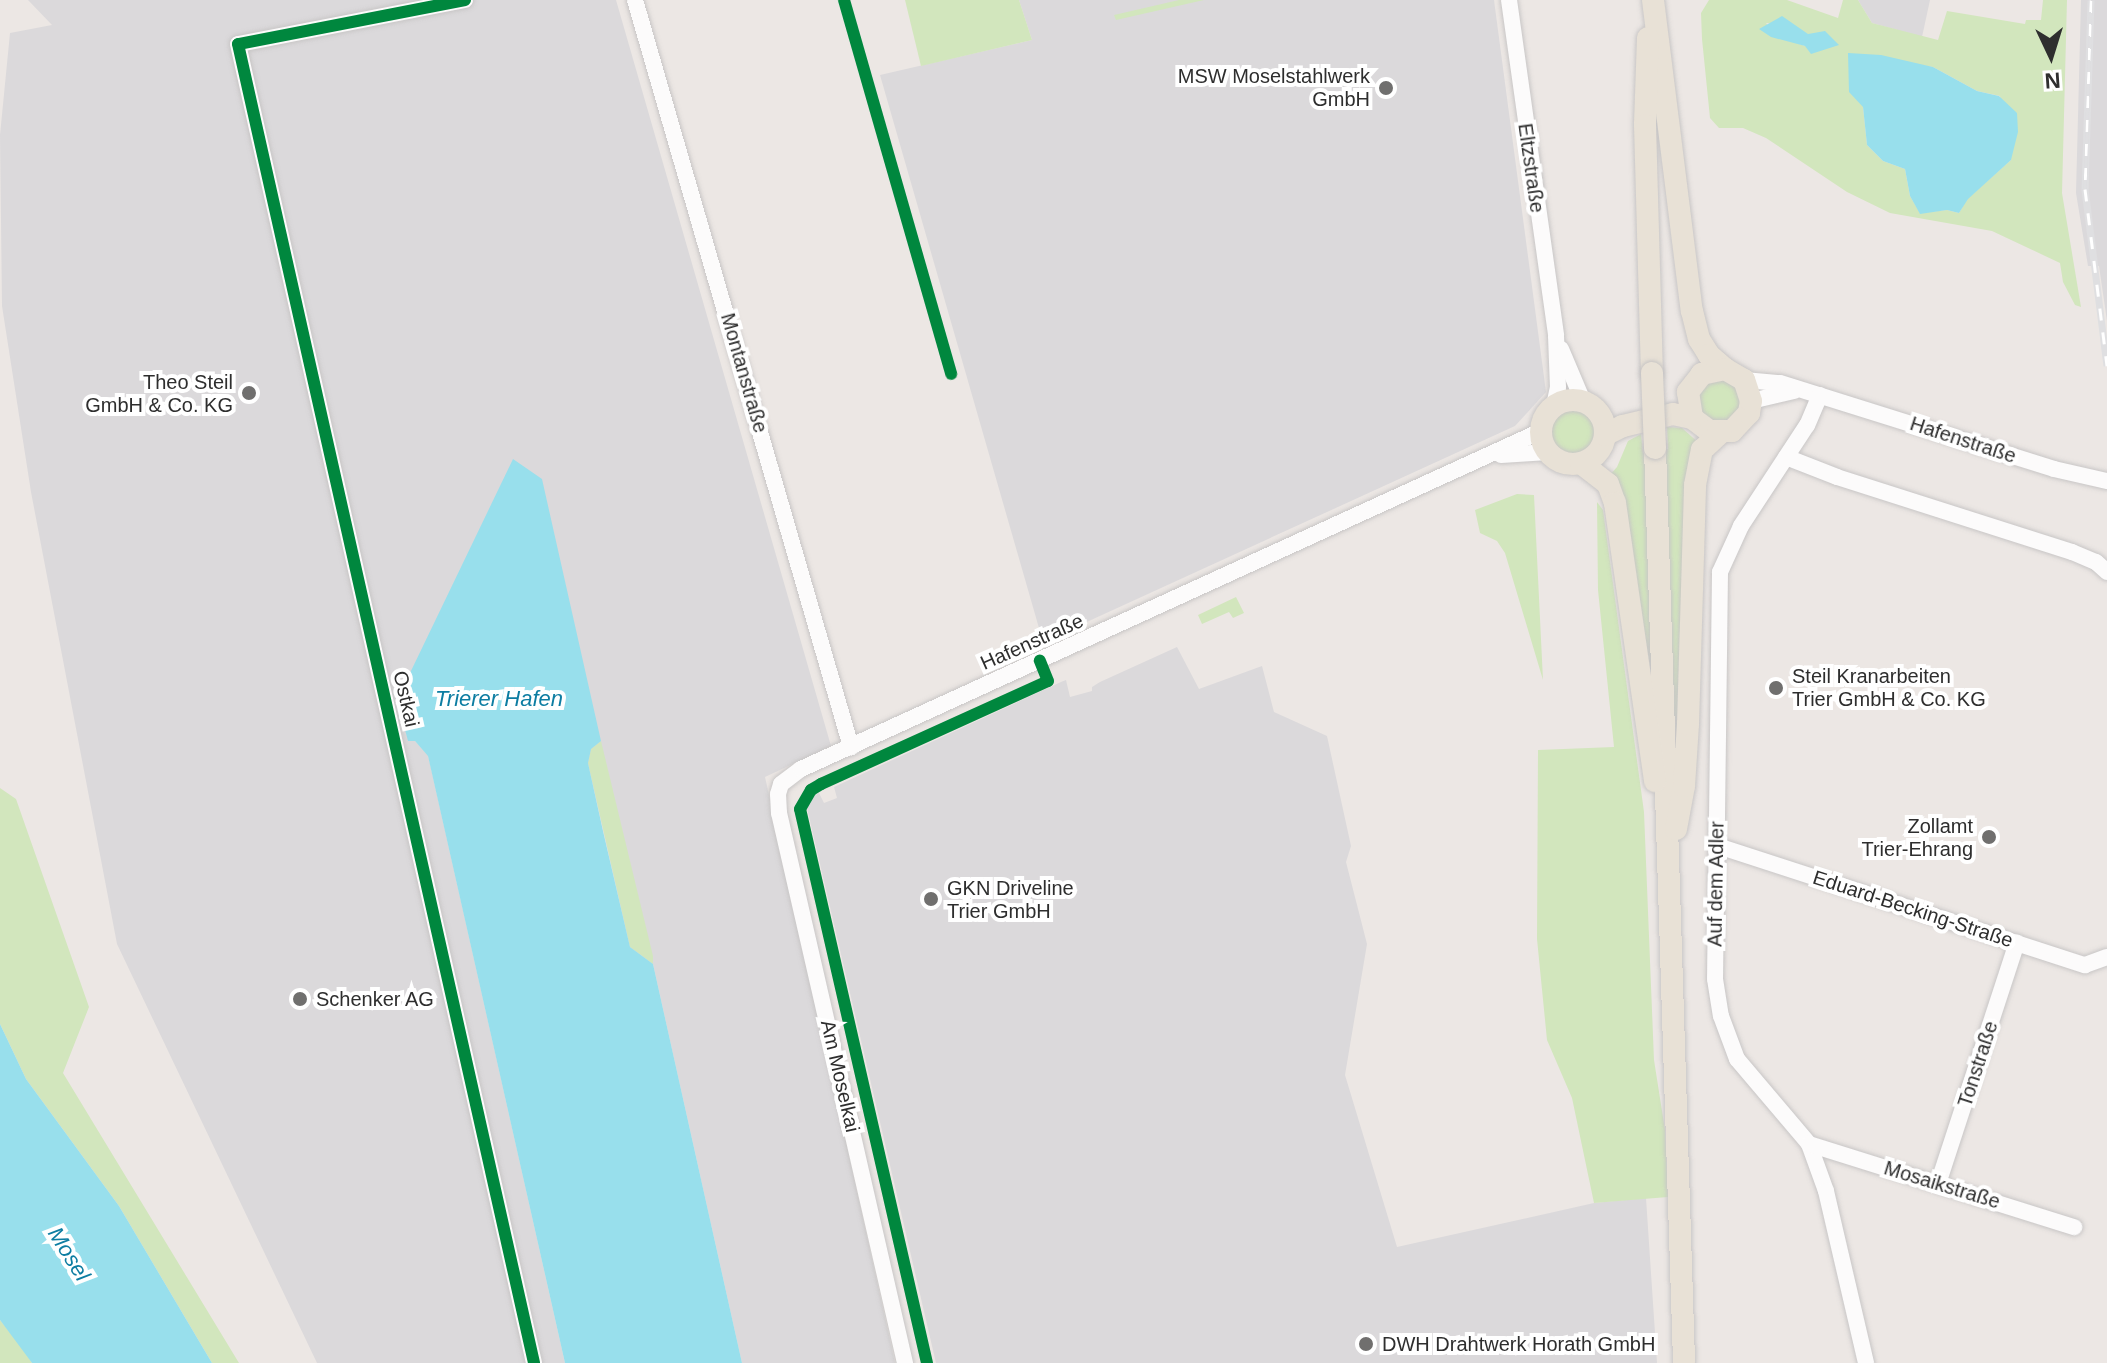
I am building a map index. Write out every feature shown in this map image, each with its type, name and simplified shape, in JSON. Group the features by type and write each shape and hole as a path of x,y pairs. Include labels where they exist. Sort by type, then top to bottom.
{"main road":[{"path":"1652,0 1645,125 1684,1363"},
{"path":"1652,0 1692,311 1699,339 1709,355 1740,384 1742,424 1720,433 1702,450 1695,485 1684,786 1668,878"},
{"path":"1589,406 1603,421 1605,435 1598,453 1581,463 1563,463 1548,452 1541,431 1543,421 1554,406 1568,400 1619,413 1680,399 1702,374 1740,384"},
{"path":"1688,392 1692,418"},
{"path":"1605,435 1654,417 1673,414 1692,418 1709,431 1720,433"},
{"path":"1581,463 1608,484 1615,503 1648,748 1667,850"}],"street":[{"name":"Ostkai","path":"465,0 238,44 534,1363"},
{"name":"Montanstraße","path":"635,0 851,747"},
{"name":"Eltzstraße","path":"1509,0 1556,336 1558,387 1554,406"},
{"name":"Eltzstraße","path":"1556,336 1589,406"},
{"name":"Hafenstraße","path":"1740,384 1820,395 2054,469 2107,481"},
{"name":"Auf dem Adler","path":"1820,395 1807,425 1741,526 1720,572 1715,979 1721,1016 1737,1059 1809,1144 1826,1191 1866,1363"},
{"name":"Hafenstraße","path":"779,789 792,774 1541,431"},
{"name":"Hafenstraße","path":"1492,455 1548,452"},
{"path":"1786,457 1837,477 2072,552 2107,572"},
{"name":"Am Moselkai","path":"779,789 779,813 905,1363"},
{"name":"Eduard-Becking-Straße","path":"1718,846 2085,965 2107,957"},
{"name":"Tonstraße","path":"1938,1184 2017,943"},
{"name":"Mosaikstraße","path":"1809,1144 2074,1227"}],"shaded area":[{"path":"28,0 616,0 831,746 765,777 895,1363 742,1363 653,964 630,947 588,763 415,741 428,755 565,1363 317,1363 117,944 31,492 2,306 0,135 10,33 52,25"},
{"path":"1019,0 1494,0 1546,392 1515,426 1043,642 880,75 1032,40"},
{"path":"1858,0 1930,0 1922,37 1872,23"},
{"path":"2081,0 2107,0 2107,321 2099,266 2088,266 2076,193"},
{"path":"1177,647 1199,689 1262,666 1274,712 1327,736 1351,846 1346,862 1367,944 1345,1075 1397,1247 1594,1203 1646,1198 1657,1363 936,1363 807,808 810,798 819,793 824,803 837,798 834,787 1061,682 1066,680 1070,697 1092,691 1092,687 1100,682"}],"green space":[{"path":"905,0 1019,0 1032,40 921,66"},
{"path":"1179,0 1204,0 1116,20 1114,15"},
{"path":"1709,0 1787,0 1838,18 1843,0 1858,0 1872,23 1938,40 1947,11 2025,24 2026,20 2041,20 2043,0 2067,0 2062,193 2081,307 2075,305 2063,282 2060,263 1992,231 1890,213 1847,192 1766,138 1743,128 1719,128 1710,118 1701,13","holes":["1766,23 1795,26 1808,35 1805,46 1777,36","1908,63 1933,67 1977,91 2000,96 2011,160 1967,199 1959,213 1947,210 1920,213 1910,196 1905,169 1883,161 1867,145 1863,107"]},
{"path":"1731,379 1743,396 1737,416 1718,424 1700,416 1696,390 1700,384"},
{"path":"1574,409 1591,416 1598,433 1591,450 1574,457 1557,450 1550,433 1557,416"},
{"path":"1667,427 1682,428 1700,444 1673,779 1664,449 1668,449"},
{"path":"1641,434 1643,453 1646,453 1657,756 1609,476 1617,467 1628,441"},
{"path":"1517,494 1534,495 1543,680 1505,553 1497,541 1480,533 1475,510"},
{"path":"1597,502 1603,510 1644,812 1654,1060 1665,1130 1668,1197 1594,1203 1572,1098 1547,1040 1537,939 1538,750 1614,747 1598,590"},
{"path":"1236,597 1244,613 1233,618 1229,612 1202,624 1198,615"},
{"path":"601,741 653,964 630,947 588,763 591,749"},
{"path":"0,788 16,799 89,1007 63,1073 239,1363 212,1363 119,1206 26,1079 0,1024"},
{"path":"0,1320 22,1347 32,1363 0,1363"}],"water":[{"path":"1782,16 1808,34 1825,31 1839,45 1811,54 1805,46 1771,37 1759,29"},
{"path":"1848,53 1881,55 1933,67 1977,91 1999,96 2017,113 2018,132 2011,160 1968,199 1959,213 1947,210 1920,214 1910,196 1905,169 1883,161 1867,145 1863,107 1849,92"},
{"name":"Trierer Hafen","path":"513,459 542,479 601,741 591,749 588,763 603,831 630,947 653,964 742,1363 565,1363 428,756 415,741 408,741 397,700"},
{"name":"Mosel","path":"0,1024 26,1079 119,1206 212,1363 32,1363 0,1320"}],"railway":[{"path":"2091,0 2085,189 2107,366"}],"cycle path":[{"path":"465,0 238,44 534,1363"},
{"path":"844,0 951,374"},
{"path":"927,1363 800,809 811,790 821,784 1048,681 1040,661"}],"place":[{"name":"MSW Moselstahlwerk GmbH","path":"1386,88"},
{"name":"Theo Steil GmbH & Co. KG","path":"249,393"},
{"name":"Steil Kranarbeiten Trier GmbH & Co. KG","path":"1776,688"},
{"name":"Zollamt Trier-Ehrang","path":"1989,837"},
{"name":"GKN Driveline Trier GmbH","path":"931,899"},
{"name":"Schenker AG","path":"300,999"},
{"name":"DWH Drahtwerk Horath GmbH","path":"1366,1344"}]}
